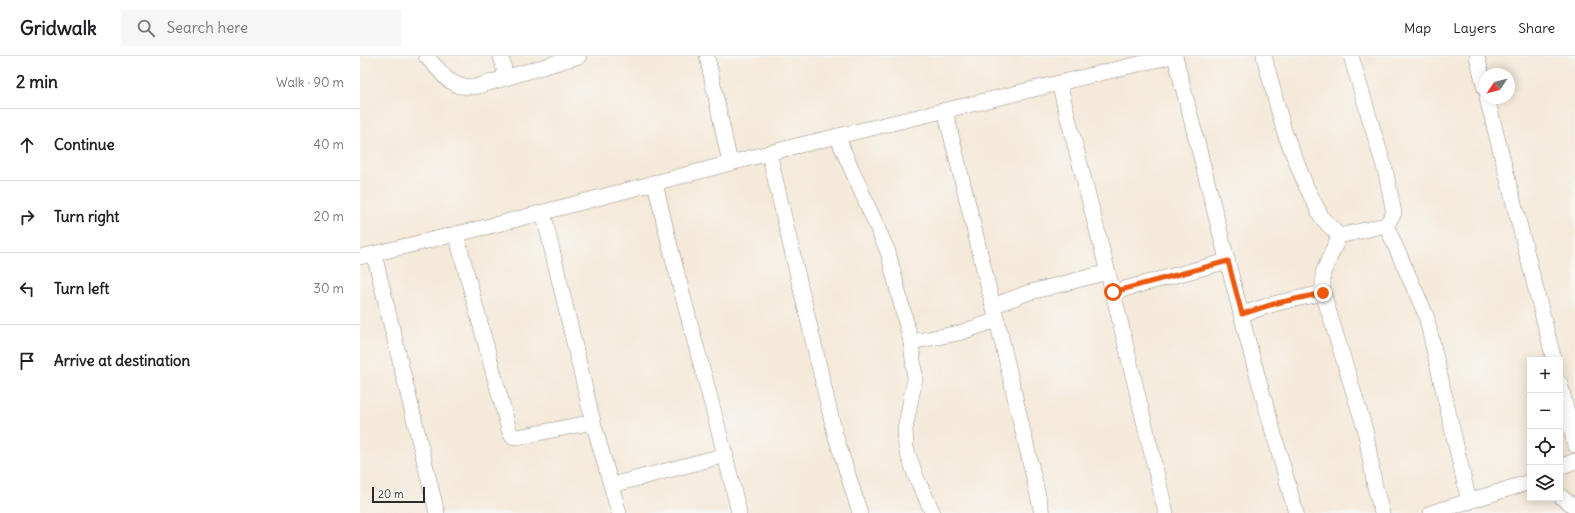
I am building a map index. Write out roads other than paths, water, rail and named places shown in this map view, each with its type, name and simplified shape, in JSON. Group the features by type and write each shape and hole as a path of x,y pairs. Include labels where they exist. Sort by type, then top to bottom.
{"street":[{"path":"426,56 447,79 459,86 474,87 579,56"},
{"path":"501,56 506,78"},
{"path":"707,56 730,163"},
{"path":"437,513 367,256 837,136 1173,56 1296,513"},
{"path":"1264,56 1284,131 1306,186 1322,218 1339,236"},
{"path":"1339,236 1386,225 1394,213 1388,180 1351,56"},
{"path":"1476,56 1479,68"},
{"path":"1058,83 1108,272 1166,513"},
{"path":"1489,104 1553,357"},
{"path":"945,110 1042,513"},
{"path":"837,136 888,252 911,342 915,378 905,429 906,448 916,477 933,513"},
{"path":"769,153 835,434 860,513"},
{"path":"654,182 669,250 726,455 740,513"},
{"path":"543,212 593,422 619,513"},
{"path":"1386,225 1426,315 1469,502"},
{"path":"456,234 509,430 512,436 518,437 593,422"},
{"path":"1339,236 1324,273 1323,293 1365,429 1375,487 1382,513"},
{"path":"1113,292 1228,261"},
{"path":"911,342 959,333 1027,293 1108,272"},
{"path":"1242,314 1277,303 1323,293"},
{"path":"1562,393 1575,445"},
{"path":"612,485 726,455"},
{"path":"1563,466 1575,461"},
{"path":"1431,513 1527,483"},
{"path":"1563,498 1575,507"}]}
